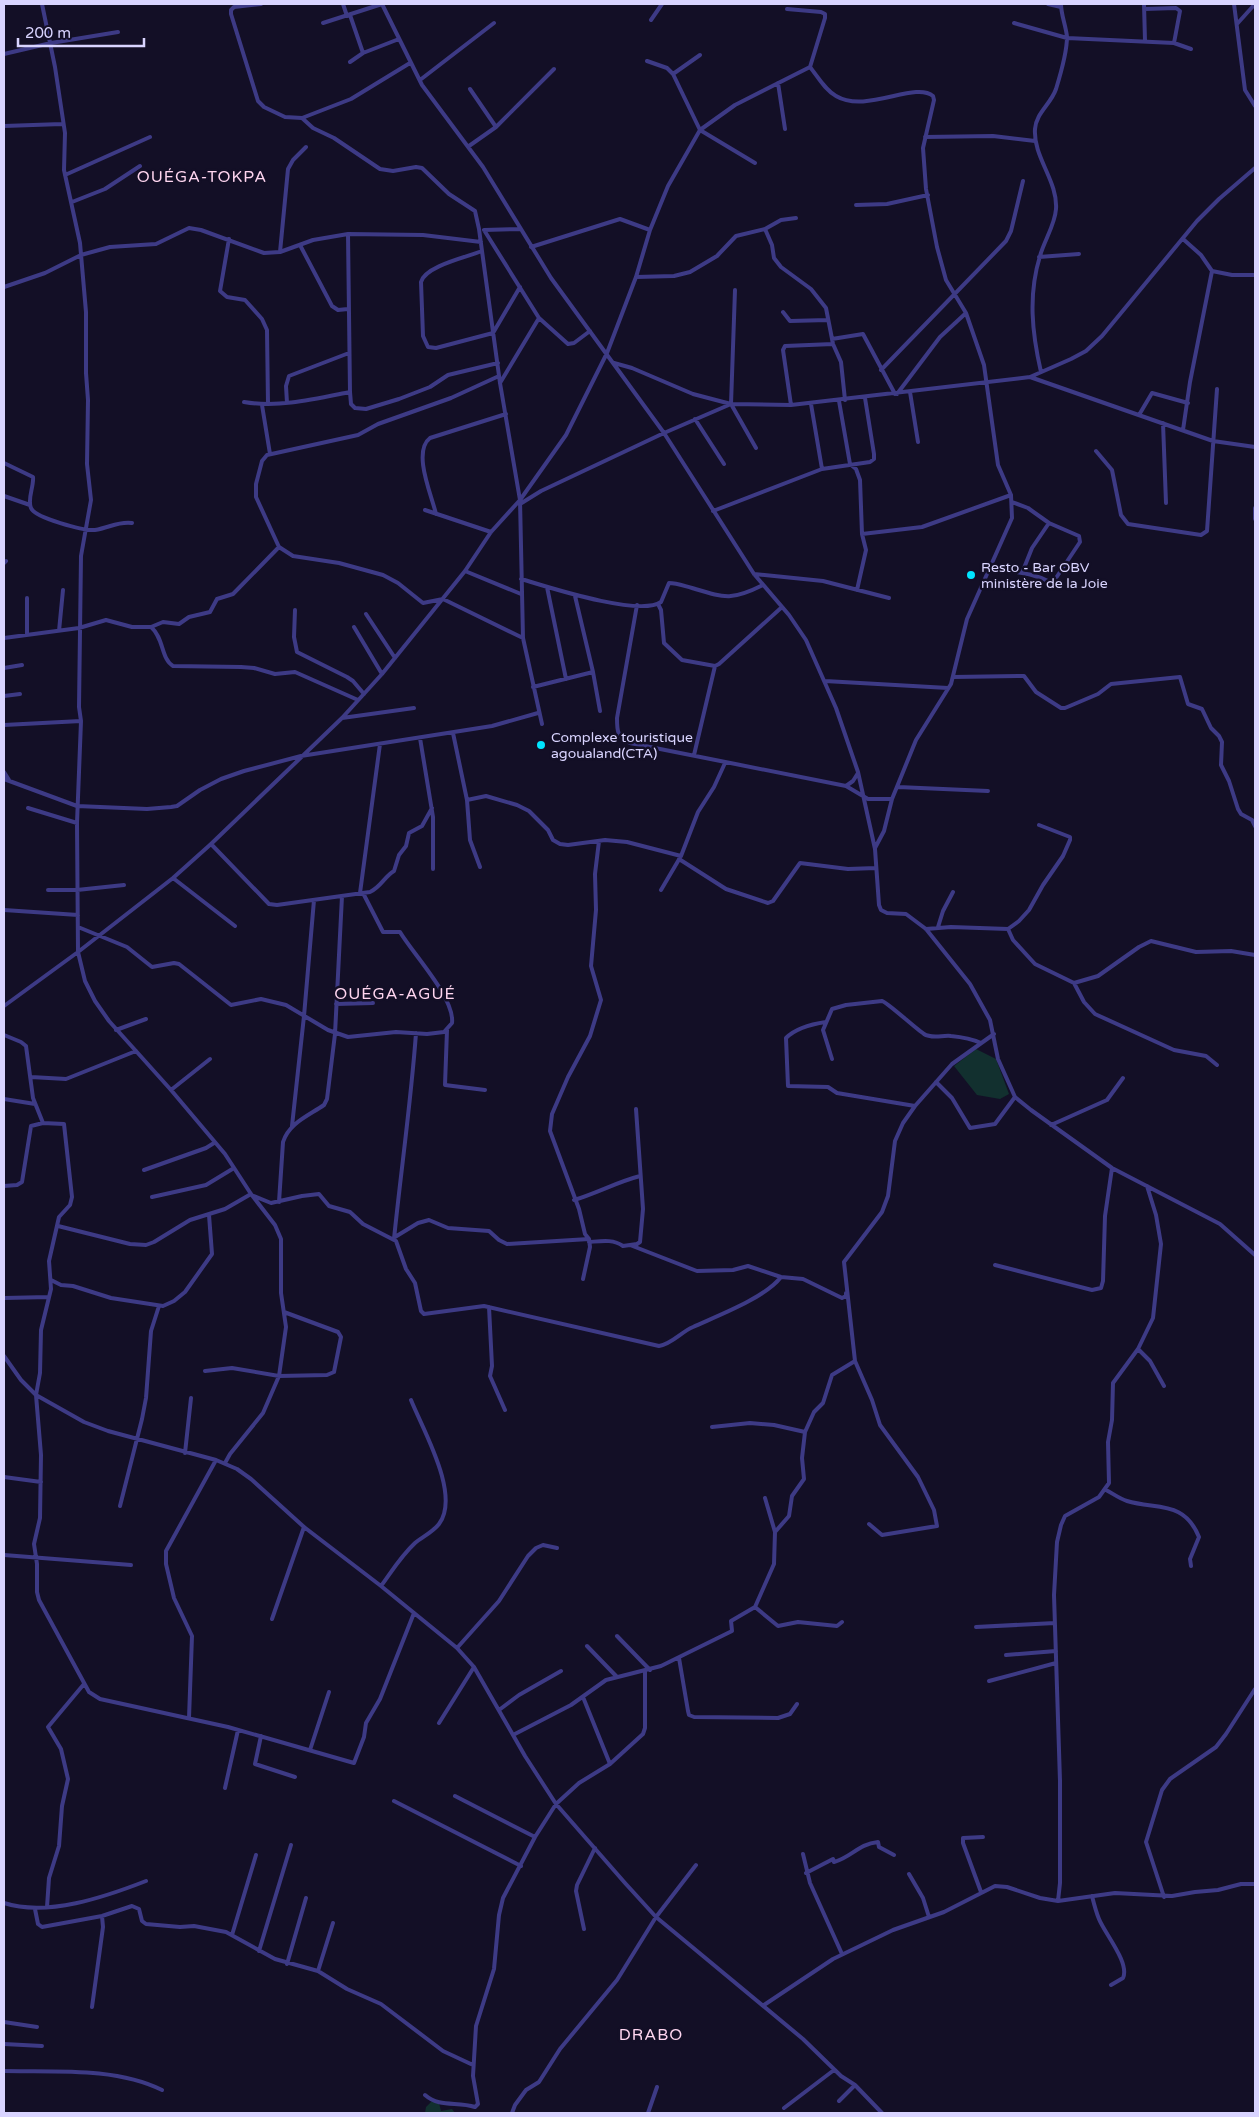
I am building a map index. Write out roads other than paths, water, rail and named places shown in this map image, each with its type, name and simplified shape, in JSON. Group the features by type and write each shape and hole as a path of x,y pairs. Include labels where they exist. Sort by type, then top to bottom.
{"street":[{"path":"42,4 51,43 65,140 63,161 81,255 86,312 87,464 91,500 81,556 79,707 81,721 77,806 78,952 89,990 102,1011 116,1030 171,1090 214,1142 275,1225 281,1239 281,1282 286,1335 279,1376 263,1413 225,1463"},
{"path":"261,4 234,7 231,10 231,14 255,95 264,106 285,117 302,118 351,99 410,63"},
{"path":"343,4 363,53"},
{"path":"323,23 382,4 420,80 483,166 551,278 664,432 754,574 782,607 806,640 836,708 858,772 875,849 879,905 881,910 887,913 906,914 926,929 976,992 990,1020 994,1034 994,1044 1003,1073 1015,1096 1051,1125 1112,1168 1220,1224 1255,1255"},
{"path":"651,20 662,4"},
{"path":"1041,372 1033,338 1034,282 1039,257 1055,216 1056,208 1055,196 1035,141 1036,122 1055,92 1067,38 1061,5 1048,4"},
{"path":"1234,4 1245,90 1255,106"},
{"path":"1237,24 1255,4"},
{"path":"1145,41 1144,6 1176,8 1180,11 1174,43"},
{"path":"4,1006 78,952 173,878 212,844 342,718 382,674 443,599 465,571 491,532 520,502 566,435 607,353 636,277 650,230 668,186 700,130 735,105 810,67 825,14 787,9"},
{"path":"420,80 494,23"},
{"path":"1014,23 1067,38 1174,43 1191,49"},
{"path":"4,54 51,43 118,32"},
{"path":"350,62 363,53 399,39"},
{"path":"673,74 700,55"},
{"path":"647,61 667,68 673,74 700,130 755,163"},
{"path":"810,67 836,96 848,100 874,101 916,91 931,94 934,100 923,148 928,195 937,247 946,280 966,313 978,344 987,381 998,465 1011,495 1012,502 1011,522 989,567 963,629 960,651 953,677 916,740 892,799 884,831 875,849"},
{"path":"469,146 496,127 554,69"},
{"path":"778,83 785,129"},
{"path":"470,89 496,127"},
{"path":"302,118 313,128 334,138 380,169 393,171 422,168 449,194 475,211 500,383 520,502 523,638 538,713 542,724"},
{"path":"4,126 62,124"},
{"path":"925,137 993,136 1035,141"},
{"path":"65,175 150,137"},
{"path":"280,252 288,169 293,160 306,147"},
{"path":"72,202 105,189 140,166"},
{"path":"614,363 632,368 693,394 731,404 811,404 1030,377 1086,351 1102,336 1197,221 1218,199 1255,168"},
{"path":"881,370 1006,242 1011,231 1022,181"},
{"path":"856,205 887,204 928,195"},
{"path":"636,277 674,276 690,272 717,256 736,236 766,229 781,220 796,218"},
{"path":"531,247 620,219 650,230"},
{"path":"4,287 51,270 81,255 110,247 156,244 189,228 230,239 260,252 280,252 328,237 348,234 423,235 481,242"},
{"path":"479,229 520,229"},
{"path":"766,229 772,245 774,258 781,267 811,289 826,308 833,341 841,362 845,400"},
{"path":"484,230 539,318 568,344 574,343 590,331"},
{"path":"348,234 350,392 351,404 354,408 366,409 419,392 448,375 498,363"},
{"path":"230,239 220,291 227,297 245,300 265,324 267,330 265,405 270,454"},
{"path":"1183,239 1201,255 1212,271 1232,275 1255,275"},
{"path":"300,245 332,306 338,310 348,309"},
{"path":"482,251 427,272 423,276 421,282 423,336 428,347 431,349 493,333 520,287"},
{"path":"1039,257 1079,254"},
{"path":"1184,430 1212,271"},
{"path":"735,290 731,404 756,448"},
{"path":"783,312 790,320 828,320"},
{"path":"896,394 940,337 966,313"},
{"path":"500,383 539,318"},
{"path":"790,405 783,350 785,346 833,341 863,334 881,370 896,394"},
{"path":"287,403 286,386 290,376 349,353"},
{"path":"499,376 451,398 378,424 358,435 265,456 256,484 256,497 279,547 293,556 339,563 383,575 398,583 423,603 443,599 523,638"},
{"path":"1030,377 1214,440 1255,447"},
{"path":"1096,451 1112,470 1121,515 1128,524 1201,535 1207,531 1217,389"},
{"path":"244,402 265,405 287,403 350,392"},
{"path":"910,392 918,442"},
{"path":"1139,415 1152,393 1188,403"},
{"path":"714,511 822,469 870,462 874,459 865,398"},
{"path":"839,401 850,464 856,469 860,480 862,534 865,542 865,555 858,590"},
{"path":"520,502 664,432 731,404"},
{"path":"811,404 822,469"},
{"path":"436,514 426,484 422,448 424,442 430,438 506,414"},
{"path":"695,419 724,464"},
{"path":"1163,423 1166,502"},
{"path":"4,463 33,477 30,505 35,513 85,530 101,529 120,522 132,522"},
{"path":"862,534 922,527 1011,495"},
{"path":"4,496 30,505"},
{"path":"989,567 1033,573 1050,582 1054,580 1080,542 1079,536 1050,523 1028,508 1012,502"},
{"path":"1255,508 1255,519"},
{"path":"425,510 491,532"},
{"path":"1022,573 1032,548 1050,523"},
{"path":"4,638 80,628 106,620 130,627 151,627 163,622 179,624 189,617 210,612 217,599 233,594 279,547"},
{"path":"465,571 521,594"},
{"path":"754,574 823,581 889,598"},
{"path":"521,579 575,596 610,603 637,605 658,604 661,602 669,583 721,597 743,595 763,585"},
{"path":"547,587 566,679"},
{"path":"59,631 63,590"},
{"path":"575,596 600,711"},
{"path":"27,598 27,635"},
{"path":"658,604 661,610 664,643 682,660 715,666 782,607"},
{"path":"637,605 617,718 616,730 621,738 630,743 846,786 864,797 892,799"},
{"path":"295,610 294,637 297,652 347,677 364,694"},
{"path":"366,614 395,658"},
{"path":"151,627 160,638 168,662 173,666 241,667 275,674 295,672 358,700"},
{"path":"354,628 382,674"},
{"path":"4,668 22,665"},
{"path":"694,756 715,666"},
{"path":"533,687 593,672"},
{"path":"953,677 1024,676 1036,692 1061,708 1098,694 1111,684 1180,677 1188,704 1202,709 1211,728 1219,736 1222,742 1221,765 1229,781 1238,809 1241,814 1252,820 1255,826"},
{"path":"825,681 948,688"},
{"path":"4,696 20,694"},
{"path":"342,718 414,708"},
{"path":"4,779 77,806 147,809 178,806 200,790 221,779 301,756 492,726 538,713"},
{"path":"4,725 81,721"},
{"path":"453,732 467,800 470,840 480,867"},
{"path":"420,738 432,808 434,832 433,870"},
{"path":"78,927 133,951 152,967 174,963 179,964 233,1006 261,999 291,1007 335,1034 353,1038 396,1032 440,1033 447,1030 452,1023 451,1013 434,979 400,932 383,932 362,893 380,744"},
{"path":"661,890 680,858 698,812 714,787 724,763"},
{"path":"4,772 9,780"},
{"path":"846,786 854,781 858,772"},
{"path":"898,787 988,791"},
{"path":"467,800 486,796 517,805 529,811 548,830 554,840 560,844 568,845 599,841 627,842 680,858 726,889 768,903 773,901 800,863 848,869 876,868"},
{"path":"28,808 77,823"},
{"path":"212,844 269,904 276,905 362,893 380,887 386,877 394,871 398,855 406,846 409,833 422,826 432,808"},
{"path":"926,929 938,927 1008,930 1019,921 1029,910 1043,885 1064,856 1070,840 1070,837 1039,826"},
{"path":"583,1279 589,1240 585,1234 579,1209 574,1200 550,1132 550,1122 568,1077 590,1036 602,1000 591,966 596,910 595,874 599,841"},
{"path":"173,878 235,926"},
{"path":"48,890 77,890 124,885"},
{"path":"938,927 943,911 953,892"},
{"path":"279,1202 283,1142 286,1133 292,1126 324,1104 326,1099 335,1034 342,896"},
{"path":"292,1126 314,900"},
{"path":"4,910 78,915"},
{"path":"1008,930 1013,940 1036,964 1074,983 1084,1002 1095,1014 1176,1050 1206,1056 1217,1065"},
{"path":"1074,983 1098,976 1140,946 1151,941 1196,952 1231,951 1255,955"},
{"path":"832,1059 823,1030 830,1013 835,1007 884,1001 925,1035 972,1039 981,1043"},
{"path":"336,1004 373,1003"},
{"path":"116,1030 146,1019"},
{"path":"826,1022 810,1025 786,1038 788,1086 828,1087 837,1093 915,1106"},
{"path":"447,1030 445,1085 485,1090"},
{"path":"394,1238 413,1084 416,1033"},
{"path":"869,1524 882,1535 937,1526 934,1510 918,1478 880,1425 855,1360 844,1262 882,1212 888,1196 895,1141 903,1123 915,1106 952,1064 994,1034"},
{"path":"4,1036 21,1042 26,1046 35,1104 43,1124"},
{"path":"31,1077 66,1079 136,1051"},
{"path":"171,1090 210,1059"},
{"path":"1051,1125 1107,1100 1123,1078"},
{"path":"936,1082 952,1098 970,1128 995,1124 1015,1096"},
{"path":"4,1100 35,1104"},
{"path":"394,1238 418,1223 429,1220 448,1228 489,1231 507,1244 610,1240 623,1246 640,1242 643,1209 636,1109"},
{"path":"4,1186 17,1185 22,1182 30,1128 34,1125 62,1122 66,1126 72,1197 70,1205 59,1217 49,1261 51,1280 41,1330 40,1373 36,1395 41,1455 41,1482 39,1527 34,1544 39,1600 89,1692 100,1699 238,1730 354,1763 357,1760 366,1724 380,1699 414,1613"},
{"path":"144,1170 206,1148 214,1142"},
{"path":"152,1197 206,1185 234,1168"},
{"path":"995,1265 1092,1290 1101,1288 1106,1208 1112,1168"},
{"path":"574,1200 593,1194 610,1185 640,1176"},
{"path":"1058,1901 1060,1883 1060,1781 1055,1624 1057,1542 1065,1516 1099,1497 1106,1490 1109,1483 1108,1442 1112,1420 1113,1383 1138,1349 1153,1318 1161,1244 1156,1215 1147,1186"},
{"path":"58,1226 142,1246 154,1242 190,1220 225,1209 251,1194"},
{"path":"251,1194 267,1202 279,1202 319,1194 329,1206 350,1212 363,1224 394,1238 400,1248 406,1269 415,1283 423,1314 479,1306 489,1307 659,1346 673,1340 692,1327 714,1318 769,1289 780,1277"},
{"path":"51,1280 61,1285 73,1286 111,1298 159,1306 168,1304 185,1292 208,1262 213,1248 209,1215"},
{"path":"630,1245 697,1270 733,1270 748,1266 780,1277 802,1279 842,1298 846,1296 846,1290"},
{"path":"4,1298 49,1297"},
{"path":"120,1506 138,1440 146,1398 151,1331 159,1306"},
{"path":"489,1307 492,1366 490,1376 505,1410"},
{"path":"205,1371 232,1368 279,1376 332,1374 336,1366 341,1337 338,1332 284,1312"},
{"path":"1138,1349 1150,1361 1164,1386"},
{"path":"4,1356 21,1380 36,1395 84,1422 138,1440 225,1463 251,1479 304,1527 382,1586 457,1648 474,1667 556,1804 656,1916 764,2005 834,2070 855,2085 882,2113"},
{"path":"775,1532 789,1516 792,1496 804,1479 802,1458 804,1432 814,1412 823,1403 832,1375 855,1360"},
{"path":"185,1452 191,1398"},
{"path":"382,1586 404,1554 437,1526 443,1518 445,1506 445,1488 442,1473 411,1400"},
{"path":"712,1427 750,1423 774,1425 804,1432"},
{"path":"188,1718 192,1636 174,1598 165,1558 166,1551 216,1460"},
{"path":"4,1478 41,1482"},
{"path":"1106,1490 1126,1501 1169,1507 1193,1523 1199,1537 1190,1559 1190,1566"},
{"path":"513,1734 583,1697 598,1684 617,1677 650,1670 679,1658 732,1631 731,1621 755,1607 774,1564 775,1532 765,1498"},
{"path":"272,1619 304,1527"},
{"path":"457,1648 493,1608 536,1548 543,1545 557,1548"},
{"path":"4,1555 131,1565"},
{"path":"755,1607 778,1626 798,1622 837,1626 842,1622"},
{"path":"976,1627 1055,1624"},
{"path":"617,1636 650,1670"},
{"path":"588,1646 617,1677"},
{"path":"1006,1655 1056,1651"},
{"path":"679,1658 688,1711 694,1717 778,1718 790,1714 797,1704"},
{"path":"988,1681 1056,1663"},
{"path":"439,1723 474,1667"},
{"path":"499,1710 519,1695 561,1671"},
{"path":"425,2095 432,2101 439,2103 477,2106 478,2101 473,2076 476,2026 494,1969 498,1915 503,1898 535,1837 556,1804 579,1783 610,1764 643,1734 645,1728 645,1671"},
{"path":"47,1907 50,1878 58,1846 62,1806 68,1779 61,1749 48,1727 84,1684"},
{"path":"1164,1897 1146,1842 1162,1790 1170,1779 1216,1747 1255,1689"},
{"path":"310,1750 329,1692"},
{"path":"583,1697 610,1764"},
{"path":"225,1788 238,1730"},
{"path":"261,1736 255,1764 294,1777"},
{"path":"456,1796 535,1837"},
{"path":"394,1802 521,1866"},
{"path":"981,1892 963,1843 963,1838 983,1837"},
{"path":"806,1872 833,1859 834,1862 844,1859 860,1846 870,1843 878,1842 879,1847 894,1855"},
{"path":"259,1950 291,1845"},
{"path":"584,1930 576,1890 595,1848"},
{"path":"803,1854 806,1872 842,1954"},
{"path":"232,1935 256,1855"},
{"path":"512,2113 515,2105 526,2090 539,2082 560,2049 617,1980 656,1916 696,1865"},
{"path":"909,1874 923,1898 929,1917"},
{"path":"4,1903 35,1909 100,1898 146,1881"},
{"path":"764,2005 842,1954 893,1930 944,1912 994,1886 1001,1886 1040,1898 1058,1901 1125,1893 1164,1897 1218,1890 1241,1884 1255,1884"},
{"path":"1092,1896 1099,1920 1114,1946 1124,1970 1124,1978 1111,1985"},
{"path":"286,1964 306,1898"},
{"path":"35,1909 38,1924 42,1928 102,1916 132,1906 139,1909 142,1921 146,1924 180,1927 194,1926 232,1935 286,1964 318,1971 347,1988 381,2004 444,2051 473,2065"},
{"path":"92,2008 103,1927 102,1916"},
{"path":"318,1971 333,1923"},
{"path":"4,2022 37,2027"},
{"path":"4,2044 42,2046"},
{"path":"784,2108 834,2070"},
{"path":"4,2071 84,2072 139,2080 162,2090"},
{"path":"839,2101 855,2085"},
{"path":"648,2113 657,2088"}],"place":[{"name":"Resto - Bar OBV ministère de la Joie","path":"971,575"},
{"name":"Complexe touristique agoualand(CTA)","path":"541,745"}],"district":[{"name":"OUÉGA-TOKPA","path":"202,176"},
{"name":"OUÉGA-AGUÉ","path":"395,993"},
{"name":"DRABO","path":"651,2034"}]}
